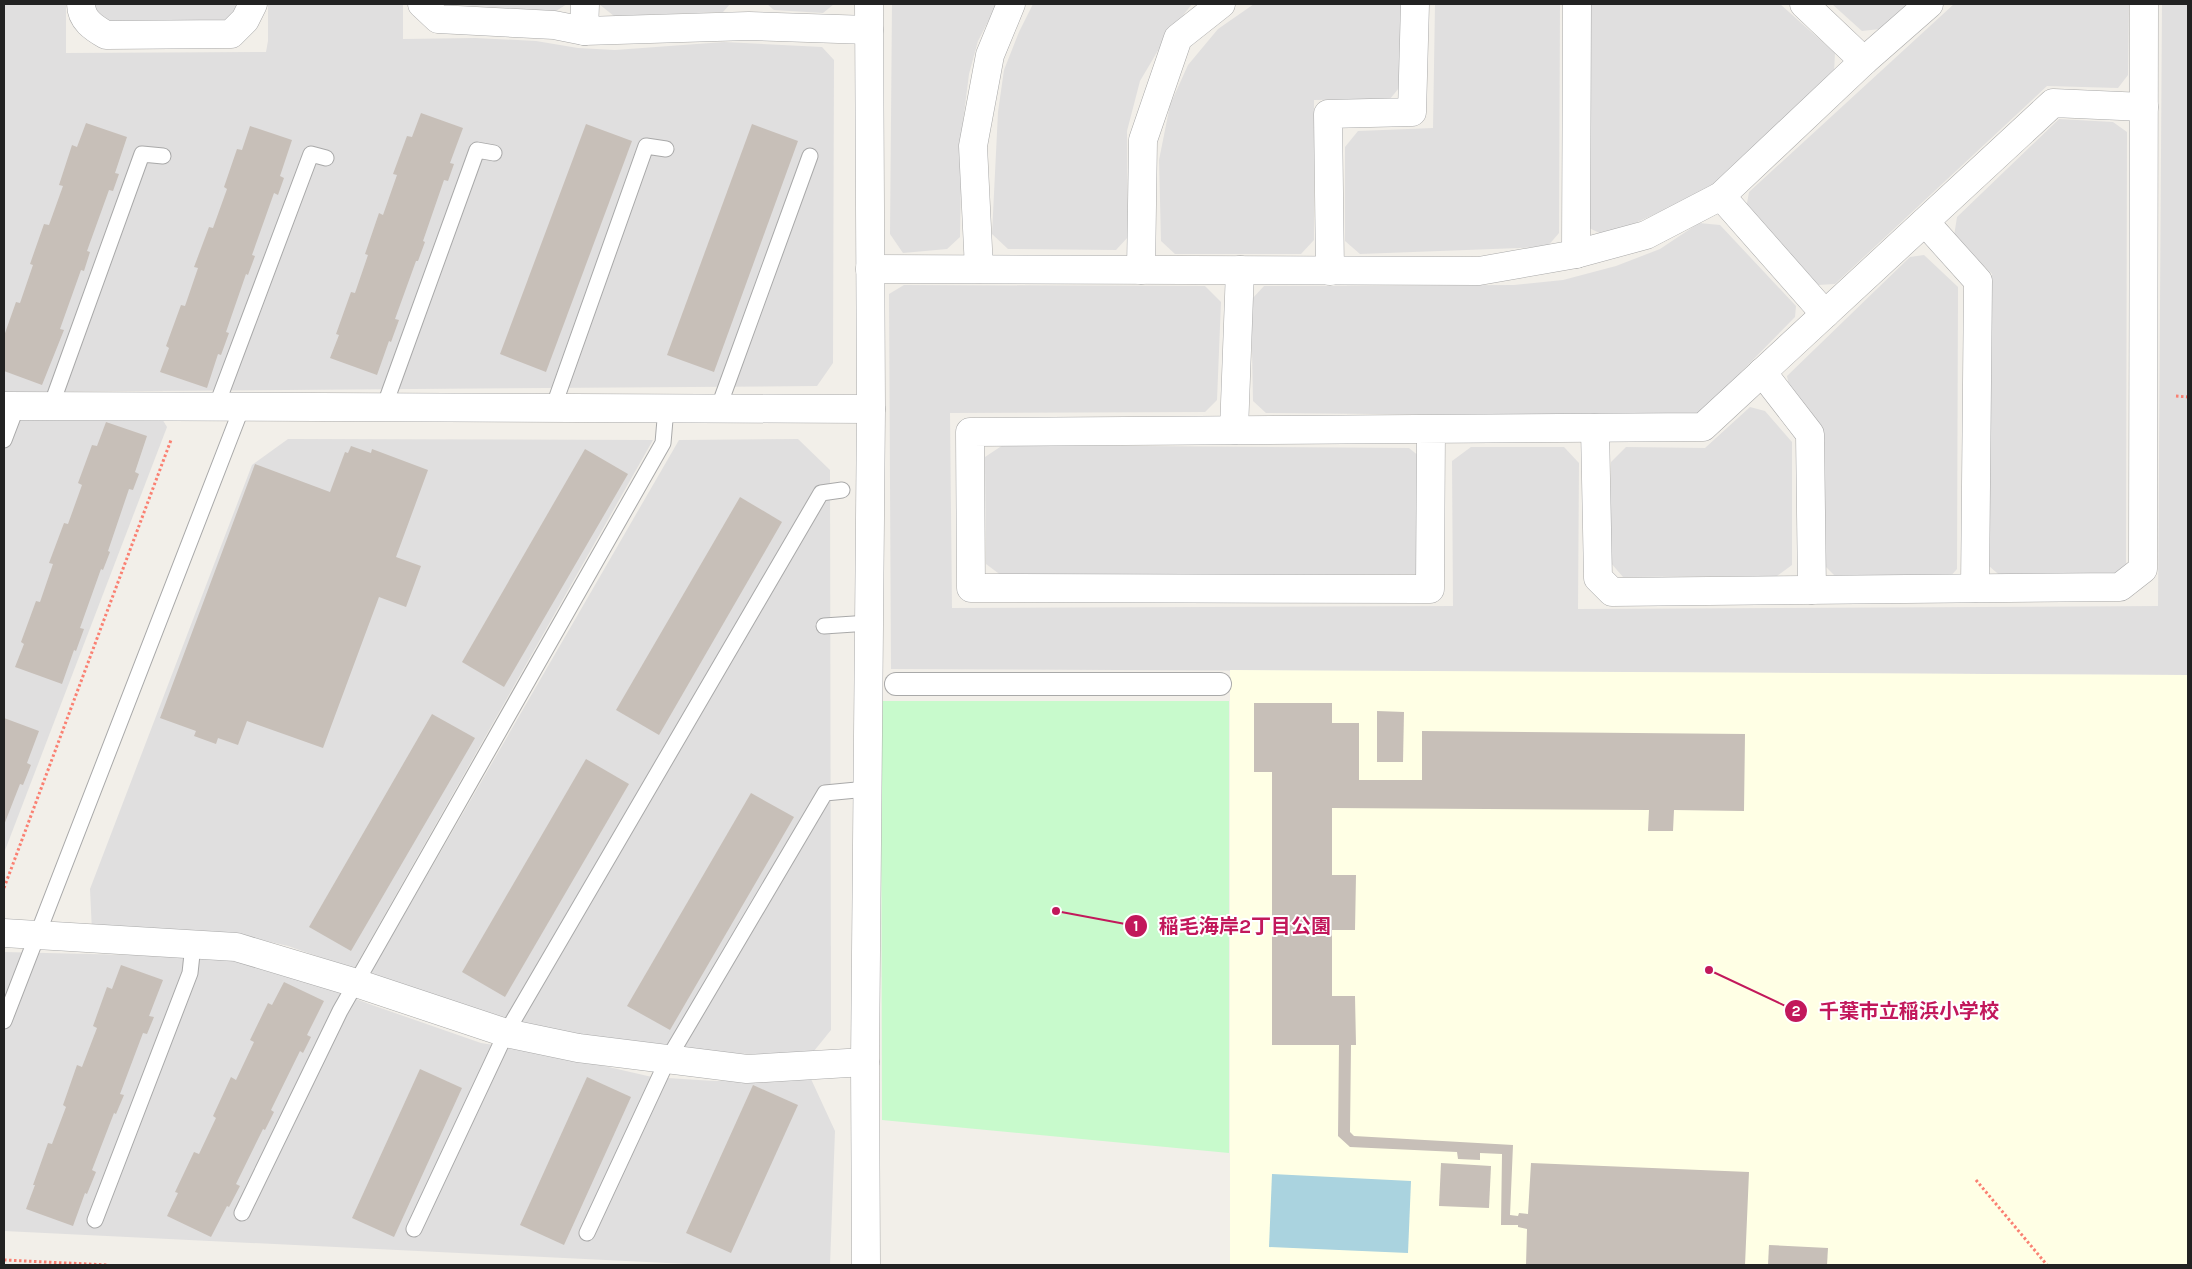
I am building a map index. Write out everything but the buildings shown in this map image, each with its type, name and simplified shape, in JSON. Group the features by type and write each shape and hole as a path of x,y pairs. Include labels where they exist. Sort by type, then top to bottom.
{"street":[{"path":"81,4 81,10 91,27 106,35 116,35 231,34 245,20 253,4"},
{"path":"422,4 438,19 554,25 584,31 749,15 869,17 871,409 865,1062 866,1265"},
{"path":"584,4 584,31"},
{"path":"979,269 973,146 990,55 1011,4"},
{"path":"1141,270 1142,140 1178,38 1221,4"},
{"path":"1330,270 1328,114 1412,112 1414,4"},
{"path":"1576,254 1577,4"},
{"path":"1804,4 1864,61"},
{"path":"870,269 1479,271 1576,254 1646,235 1720,196 1864,61 1928,4"},
{"path":"1595,428 1598,578 1612,592 2120,587 2143,569 2144,4"},
{"path":"1430,429 1430,589 971,588 970,432 1234,430 1595,428 1702,428 2053,103 2144,108"},
{"path":"1720,196 1825,314"},
{"path":"1925,222 1978,281 1975,588"},
{"path":"1234,430 1240,270"},
{"path":"1762,372 1810,434 1812,590"},
{"path":"10,406 871,409"},
{"path":"896,684 1220,684"},
{"path":"4,933 236,947 356,983 506,1033 578,1048 747,1069 865,1062"}],"lane":[{"path":"553,408 646,146 666,149"},
{"path":"384,407 477,150 494,154"},
{"path":"51,406 142,154 163,156"},
{"path":"216,407 311,154 326,158"},
{"path":"718,409 810,156"},
{"path":"4,440 10,406"},
{"path":"4,1021 242,406"},
{"path":"242,1213 340,1011 663,443 666,408"},
{"path":"414,1229 506,1033 821,493 842,490"},
{"path":"824,626 869,623"},
{"path":"587,1233 668,1060 825,793 868,789"},
{"path":"95,1220 190,973 193,945"}],"path":[{"path":"4,888 184,406"},
{"path":"1976,1180 2047,1265"},
{"path":"4,1260 108,1265"}],"shaded area":[{"path":"4,4 66,4 66,53 266,52 268,41 268,4 403,4 403,39 475,38 536,41 578,48 615,50 724,42 822,47 834,60 833,363 817,386 4,392"},
{"path":"95,4 238,4 238,9 225,22 111,23 95,11"},
{"path":"441,4 567,4 556,11"},
{"path":"599,4 730,4 723,12 614,16"},
{"path":"767,4 834,4 823,13 774,10"},
{"path":"892,4 997,4 978,41 969,74 962,130 960,237 947,249 903,253 890,234"},
{"path":"1033,4 1192,4 1166,37 1140,81 1127,131 1128,237 1116,250 1008,249 992,234 998,112 1004,70 1019,32"},
{"path":"1254,4 1407,4 1403,83 1390,99 1314,100 1314,240 1301,254 1175,254 1161,241 1159,160 1170,105 1188,65 1218,29"},
{"path":"1435,4 1560,4 1559,233 1547,247 1360,254 1345,241 1345,147 1358,131 1433,128"},
{"path":"1589,4 1780,4 1835,53 1834,72 1718,182 1680,203 1606,236 1589,228"},
{"path":"1832,4 1908,4 1880,29 1862,31"},
{"path":"1954,4 2129,4 2128,75 2118,88 2047,86 1835,284 1818,285 1746,209 1749,192"},
{"path":"2162,4 2188,4 2188,675 891,669 889,294 904,285 1205,286 1221,302 1217,400 1205,412 950,413 952,608 1453,606 1452,461 1471,447 1564,447 1579,463 1578,609 2158,606"},
{"path":"2059,119 2113,122 2127,132 2126,566 2112,578 2004,579 1989,566 1992,274 1954,236 1957,217"},
{"path":"1699,223 1720,225 1796,306 1795,317 1697,417 1266,413 1253,401 1251,300 1264,286 1514,285 1563,280 1616,266 1660,249"},
{"path":"1924,255 1958,287 1957,569 1947,580 1839,580 1825,566 1787,376 1910,257"},
{"path":"1750,407 1765,411 1792,442 1792,565 1777,576 1623,577 1610,562 1611,462 1626,447 1705,448"},
{"path":"159,414 167,427 4,853 4,415"},
{"path":"288,439 653,440 354,969 288,946 240,935 92,932 90,889 252,465"},
{"path":"798,439 830,470 831,1030 810,1056 693,1052 536,1030 378,979 371,972 679,440"},
{"path":"1003,445 1409,448 1425,461 1419,574 1002,576 986,564 985,457"},
{"path":"1230,670 2188,675 2188,1265 1230,1265"},
{"path":"4,952 217,957 275,968 372,1005 481,1043 552,1054 652,1077 714,1081 811,1079 835,1131 830,1265 708,1265 4,1231"}],"green space":[{"path":"881,701 1229,701 1229,1153 882,1120"}],"water":[{"path":"1272,1174 1411,1181 1408,1253 1269,1247"}],"place":[{"name":"稲毛海岸2丁目公園","path":"1056,911"},
{"name":"千葉市立稲浜小学校","path":"1709,970"}]}
